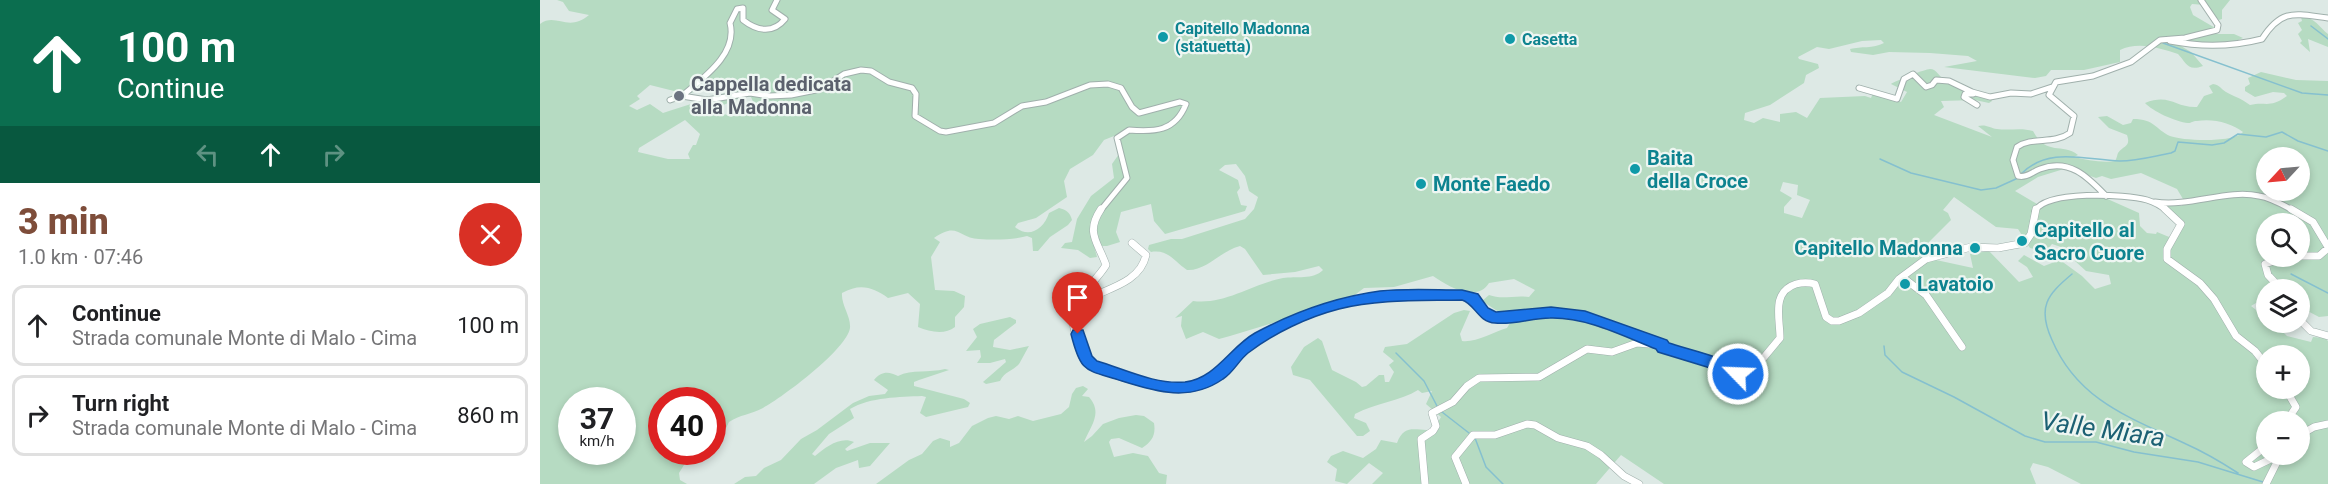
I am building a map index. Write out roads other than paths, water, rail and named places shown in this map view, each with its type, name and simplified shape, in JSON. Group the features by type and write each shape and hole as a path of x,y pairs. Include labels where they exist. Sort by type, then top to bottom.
{"street":[{"path":"669,100 682,96 708,74 726,52 733,35 730,23 737,9 743,8 743,20 750,26 768,31 779,27 785,20 772,10 777,0"},
{"path":"1977,105 1968,101 1964,97 1965,94 1992,97 2011,93 2031,94 2052,87 2059,81 2093,76 2131,62 2152,44 2218,29 2201,0"},
{"path":"2164,40 2189,45 2250,42 2262,39 2272,22 2285,15 2299,14 2328,18"},
{"path":"682,96 700,100 718,100 750,93 779,96 814,91 827,86 844,74 861,70 871,71 889,82 912,88 916,94 915,116 940,131 946,132 1000,121 1023,106 1047,102 1063,93 1098,84 1120,87 1126,93 1132,108 1139,113 1180,102 1186,104 1183,111 1157,132 1129,130 1117,138 1117,146 1127,169 1127,178 1108,198 1091,230 1106,265 1099,278 1074,308 1074,324 1082,342 1085,358 1091,365 1160,387 1179,388 1197,385 1220,374 1248,344 1296,320 1345,302 1382,296 1466,296 1475,300 1485,314 1494,318 1527,313 1571,313 1599,321 1662,345 1663,348"},
{"path":"1859,88 1897,99 1904,79 1913,74 1926,87 1932,86 1936,80 1943,79 1976,94"},
{"path":"2052,87 2049,97 2074,116 2070,133 2056,141 2025,142 2017,147 2013,160 2015,172 2018,176 2026,178 2050,166 2076,168 2087,174 2106,196"},
{"path":"1425,484 1421,439 1433,431 1436,426 1432,415 1453,402 1467,386 1479,378 1539,377 1593,347 1612,352 1639,341 1713,363 1735,374 1746,374 1755,368 1779,339 1777,310 1782,292 1787,286 1807,282 1815,284 1824,313 1829,319 1836,321 1859,313 1888,293 1902,277 1922,261 1971,247 2006,247 2025,243 2031,236 2035,213 2041,202 2057,198 2106,196 2183,204 2256,195 2272,200 2313,221 2321,229 2328,248 2323,255 2310,257"},
{"path":"2149,200 2175,216 2181,224 2167,249 2167,259 2200,283 2214,299 2236,336 2256,352"},
{"path":"1970,239 1971,247"},
{"path":"1074,308 1093,294 1120,284 1139,272 1144,266 1146,255 1132,243"},
{"path":"1902,277 1926,296 1956,342 1962,347"},
{"path":"2310,329 2328,336"},
{"path":"1186,391 1194,389 1197,385"},
{"path":"1466,484 1464,476 1454,461 1454,456 1471,436 1495,435 1527,424 1535,425 1558,438 1587,446 1601,454 1613,467 1639,484"},
{"path":"2310,429 2328,424"},
{"path":"2256,454 2246,462 2254,467 2258,465"},
{"path":"2267,482 2276,465"}],"waterway":[{"path":"2311,26 2328,39"},
{"path":"2163,43 2302,93 2328,95"},
{"path":"2021,174 2032,165 2055,157 2133,160 2171,153 2175,151 2178,142 2212,145 2224,143 2238,134 2266,137 2282,132 2298,141 2328,151"},
{"path":"1880,159 1911,173 1981,190 1996,188 2018,178"},
{"path":"2072,274 2051,295 2047,302 2045,319 2052,340 2063,361 2076,378 2091,393 2126,416 2199,450 2238,473"},
{"path":"2291,274 2328,293"},
{"name":"Valle Miara","path":"1884,346 1885,355 1902,372 1954,397 2025,436 2045,442 2096,442 2134,452 2198,462 2263,482"},
{"path":"1396,353 1424,381 1437,406"},
{"path":"1442,412 1469,433"},
{"path":"1475,438 1486,467 1503,484"}],"place":[{"name":"Capitello Madonna (statuetta)","path":"1163,37"},
{"name":"Casetta","path":"1510,39"},
{"name":"Cappella dedicata alla Madonna","path":"679,96"},
{"name":"Baita della Croce","path":"1635,169"},
{"name":"Monte Faedo","path":"1421,184"},
{"name":"Capitello al Sacro Cuore","path":"2022,241"},
{"name":"Capitello Madonna","path":"1975,248"},
{"name":"Lavatoio","path":"1905,284"}]}
